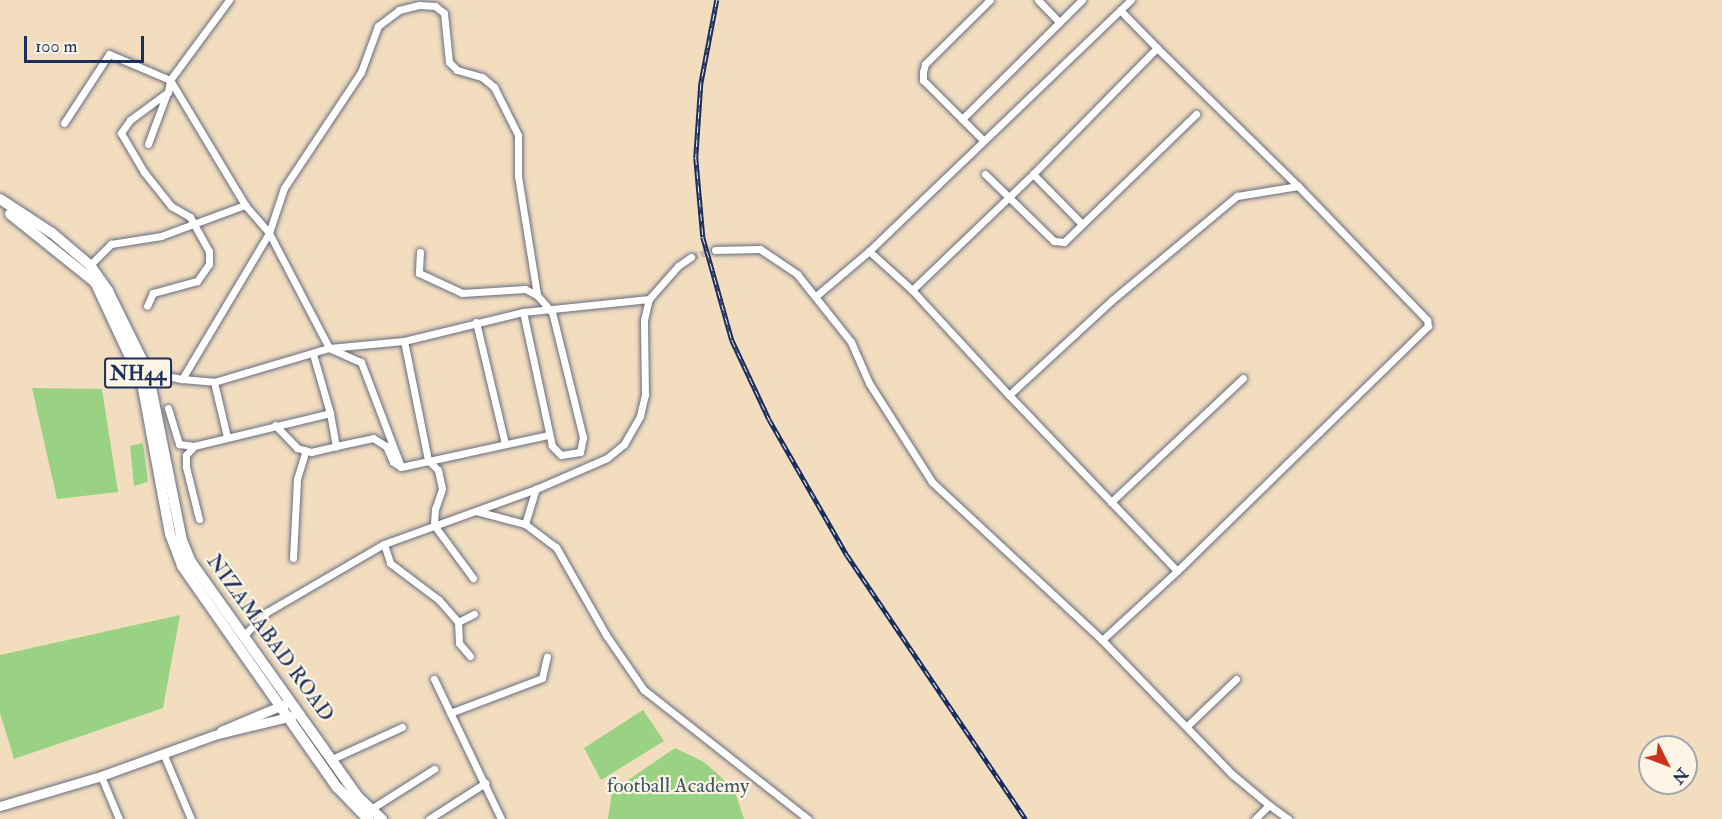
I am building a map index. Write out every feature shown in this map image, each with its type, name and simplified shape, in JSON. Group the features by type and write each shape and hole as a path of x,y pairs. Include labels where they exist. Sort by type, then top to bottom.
{"highway":[{"name":"NIZAMABAD ROAD","path":"0,200 52,233 90,265 148,372 182,540 191,562 292,701 369,814"},
{"name":"NIZAMABAD ROAD","path":"0,207 78,266 100,292 142,383 170,534 194,585 337,787 369,814 382,819"}],"main road":[{"path":"0,806 101,776 283,710 292,701"},
{"path":"283,710 302,716"}],"street":[{"path":"148,144 170,80 229,0"},
{"path":"983,140 923,80 922,72 925,64 990,0"},
{"path":"1038,0 1059,22"},
{"path":"962,118 1082,0"},
{"path":"816,296 869,251 1131,0"},
{"path":"182,379 270,233 284,188 361,72 378,26 399,10 416,2 435,6 444,13 450,62 457,70 482,77 504,101 518,135 518,176 537,295"},
{"path":"1102,640 1177,571 1428,326 1427,320 1298,186 1120,10"},
{"path":"912,290 1033,174 1157,48"},
{"path":"64,123 109,54 170,80 245,205 270,233 329,348 361,362 401,467"},
{"path":"147,306 153,293 197,281 204,275 209,251 190,224 190,217 171,206 144,172 122,133 130,120 167,93"},
{"path":"985,174 1054,241 1064,242 1196,114"},
{"path":"1033,174 1082,224"},
{"path":"1009,395 1112,300 1237,196 1298,186"},
{"path":"90,265 111,244 161,236 245,205"},
{"path":"714,250 760,249 775,256 816,296 851,342 869,383 932,482 1102,640 1232,774 1288,819"},
{"path":"869,251 912,290 1177,571"},
{"path":"420,252 419,273 462,293 525,289 537,295 552,312 583,450 561,455 548,435 523,312"},
{"path":"243,636 267,612 384,544 536,489 607,458 624,444 634,428 645,395 644,320 649,299 678,266 691,257"},
{"path":"148,372 182,379 214,382 329,348 404,341 523,312 552,312 649,299"},
{"path":"476,322 505,444"},
{"path":"404,341 428,460 438,470 442,489 435,508 434,525 473,578"},
{"path":"313,354 330,413 336,446"},
{"path":"1111,502 1243,378"},
{"path":"214,382 226,437"},
{"path":"168,408 179,444 194,446 275,424 330,413"},
{"path":"275,424 290,444 306,450 373,438 386,446 393,462 401,467 548,435"},
{"path":"194,446 186,455 186,468 199,519"},
{"path":"293,558 296,488 306,450"},
{"path":"525,524 536,489"},
{"path":"476,511 525,524 556,547 606,635 644,690 808,819"},
{"path":"384,544 390,563 439,600 458,622 459,643 470,656"},
{"path":"458,622 474,614"},
{"path":"450,713 542,678 547,657"},
{"path":"434,679 501,819"},
{"path":"1187,726 1236,679"},
{"path":"332,759 402,727"},
{"path":"164,753 191,819"},
{"path":"369,814 434,769"},
{"path":"101,776 119,819"},
{"path":"429,819 485,783"},
{"path":"1255,819 1269,805"}],"green space":[{"path":"32,388 102,389 118,492 57,499"},
{"path":"143,443 148,482 134,486 130,446"},
{"path":"180,615 163,708 14,759 0,713 0,655"},
{"path":"643,710 664,741 601,780 584,748"},
{"name":"football Academy","path":"675,748 704,762 721,777 736,795 744,819 608,819 612,791"}],"tunnel":[{"path":"691,257 715,250"}],"railway":[{"path":"717,0 701,84 696,158 703,237 732,340 769,419 847,555 1026,819"}]}
